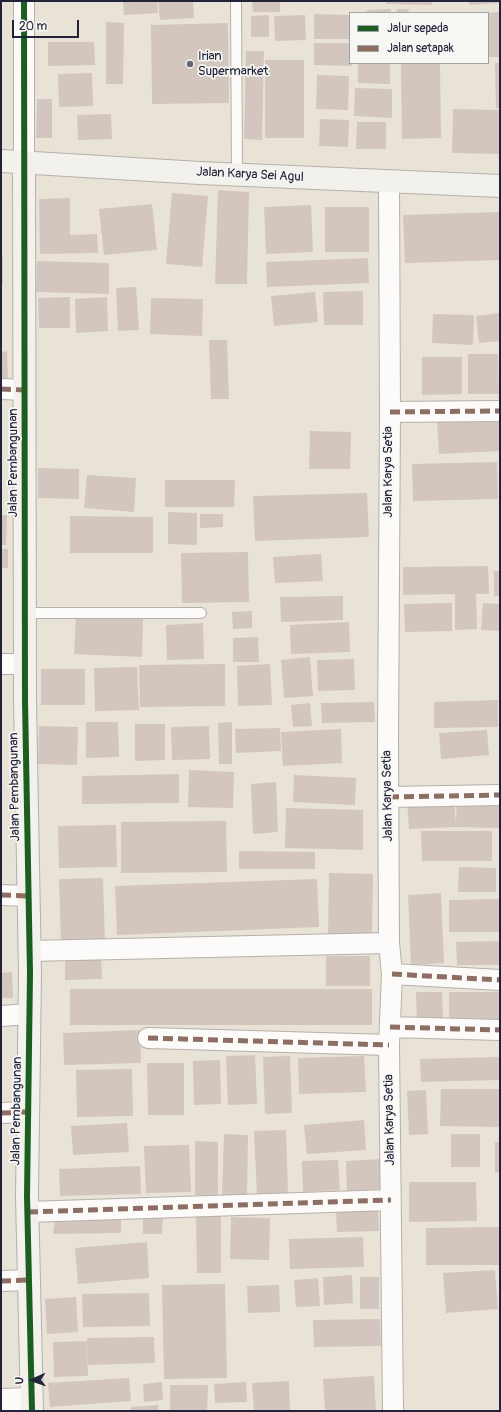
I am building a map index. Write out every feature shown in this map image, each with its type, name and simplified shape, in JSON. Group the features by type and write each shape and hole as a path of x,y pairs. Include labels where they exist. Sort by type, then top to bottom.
{"street":[{"path":"24,1 24,163"},
{"name":"Jalan Karya Sei Agul","path":"1,161 389,182 500,186"},
{"name":"Jalan Pembangunan","path":"24,163 25,664 29,950 28,1212 32,1403"},
{"name":"Jalan Karya Setia","path":"389,182 390,412 388,740 389,943 392,974 390,1036 393,1411"},
{"path":"1,389 25,390"},
{"path":"390,412 500,411"},
{"path":"1,664 25,664"},
{"path":"389,797 500,796"},
{"path":"1,895 28,896"},
{"path":"29,950 389,943"},
{"path":"392,974 500,980"},
{"path":"1,1016 29,1014"},
{"path":"148,1038 390,1036 500,1030"},
{"path":"1,1113 28,1112"},
{"path":"28,1212 391,1200"},
{"path":"1,1281 29,1280"},
{"path":"1,1406 32,1403"}],"lane":[{"path":"236,1 236,174"},
{"path":"25,614 202,613"},
{"path":"1,1394 32,1403"}],"building":[{"path":"123,1 157,1 158,13 124,15"},
{"path":"158,1 193,1 194,18 160,20"},
{"path":"252,1 280,1 280,12 253,12"},
{"path":"386,1 432,1 432,5 386,4"},
{"path":"469,1 500,1 500,3 469,5"},
{"path":"391,9 391,12 367,12 367,10"},
{"path":"397,9 409,9 408,12 396,12"},
{"path":"500,12 500,57 489,57 489,13"},
{"path":"314,14 349,15 349,39 314,39"},
{"path":"269,15 269,37 251,37 251,16"},
{"path":"305,15 306,40 275,41 274,16"},
{"path":"106,22 124,23 123,84 106,84"},
{"name":"Irian Supermarket","path":"228,23 229,103 152,104 151,25"},
{"path":"48,42 94,42 95,65 48,66"},
{"path":"314,43 349,43 349,64 352,64 352,66 314,65"},
{"path":"246,51 264,51 262,140 244,139"},
{"path":"265,60 304,60 304,138 265,138"},
{"path":"495,63 500,63 500,108 496,108"},
{"path":"358,64 390,64 390,84 358,83"},
{"path":"401,64 440,64 441,138 402,139"},
{"path":"92,73 93,106 59,107 58,74"},
{"path":"317,75 349,76 348,110 316,109"},
{"path":"355,88 392,89 392,118 354,116"},
{"path":"37,99 52,99 52,138 36,138"},
{"path":"453,109 500,110 500,154 452,153"},
{"path":"111,114 112,139 78,140 77,115"},
{"path":"320,119 349,120 348,147 319,146"},
{"path":"357,122 386,122 386,149 356,149"},
{"path":"218,190 249,192 247,284 215,284"},
{"path":"172,193 208,196 202,267 166,264"},
{"path":"70,198 70,235 97,234 98,253 40,254 39,199"},
{"path":"152,204 157,250 104,255 99,209"},
{"path":"311,205 313,252 266,254 264,207"},
{"path":"325,207 369,207 369,252 325,252"},
{"path":"500,212 500,260 405,263 403,215"},
{"path":"1,256 3,256 3,284 1,284"},
{"path":"368,258 369,283 267,287 266,262"},
{"path":"37,261 109,263 109,294 36,292"},
{"path":"136,287 139,330 118,331 116,288"},
{"path":"363,291 363,325 324,325 323,292"},
{"path":"315,292 318,322 274,326 271,296"},
{"path":"70,297 70,328 39,328 38,298"},
{"path":"107,297 108,331 76,333 75,299"},
{"path":"151,298 203,299 202,336 150,334"},
{"path":"500,313 500,341 479,343 476,316"},
{"path":"433,314 474,315 473,345 432,343"},
{"path":"209,340 227,340 229,399 211,399"},
{"path":"7,351 8,378 1,379 1,352"},
{"path":"468,354 498,354 499,394 468,394"},
{"path":"422,357 462,357 462,394 422,395"},
{"path":"500,416 500,451 439,454 437,419"},
{"path":"310,431 351,432 350,469 309,469"},
{"path":"497,462 498,499 413,501 412,464"},
{"path":"38,468 79,469 79,499 38,498"},
{"path":"87,475 136,478 134,512 84,508"},
{"path":"165,480 235,480 234,507 165,507"},
{"path":"367,493 369,537 255,541 253,496"},
{"path":"168,512 197,513 197,545 168,544"},
{"path":"200,514 223,514 223,527 200,528"},
{"path":"1,515 7,515 6,545 1,545"},
{"path":"70,516 153,517 153,553 70,553"},
{"path":"1,549 8,549 8,568 1,568"},
{"path":"248,552 249,602 182,603 181,553"},
{"path":"321,554 323,581 275,583 273,557"},
{"path":"488,566 489,594 476,594 477,629 455,630 455,594 403,595 403,567"},
{"path":"494,571 500,571 500,596 494,596"},
{"path":"343,596 343,620 281,622 280,597"},
{"path":"452,603 452,631 405,632 404,604"},
{"path":"483,603 500,604 500,631 481,630"},
{"path":"252,611 252,628 233,629 232,612"},
{"path":"76,615 143,618 142,657 74,654"},
{"path":"349,622 350,652 291,654 290,625"},
{"path":"203,623 204,659 167,660 166,625"},
{"path":"258,637 259,662 233,662 233,638"},
{"path":"310,657 313,696 284,698 281,660"},
{"path":"354,659 355,690 318,691 317,660"},
{"path":"225,664 225,706 140,707 139,665"},
{"path":"270,664 272,705 238,706 237,666"},
{"path":"137,667 139,710 95,711 94,668"},
{"path":"41,669 85,669 85,705 41,705"},
{"path":"498,700 498,727 434,728 434,702"},
{"path":"374,702 375,722 322,723 321,703"},
{"path":"310,703 312,726 293,727 291,705"},
{"path":"86,722 118,722 119,757 86,758"},
{"path":"232,722 232,764 219,764 218,723"},
{"path":"135,724 165,724 165,760 135,761"},
{"path":"39,726 78,727 77,765 38,764"},
{"path":"209,726 210,759 172,760 171,727"},
{"path":"280,728 281,751 236,753 235,729"},
{"path":"341,729 342,763 283,766 281,732"},
{"path":"487,730 489,755 441,759 439,733"},
{"path":"189,770 234,772 233,808 188,807"},
{"path":"179,774 179,803 82,804 82,776"},
{"path":"294,775 356,778 355,805 293,802"},
{"path":"276,782 278,832 253,834 251,784"},
{"path":"457,797 500,799 499,828 456,827 409,829 407,801 454,799 456,824"},
{"path":"286,808 363,810 363,850 285,848"},
{"path":"226,821 227,872 121,873 121,822"},
{"path":"116,825 117,867 59,868 58,826"},
{"path":"421,831 492,831 492,861 422,861"},
{"path":"239,851 315,852 315,869 239,869"},
{"path":"459,867 496,868 496,892 458,892"},
{"path":"329,873 373,874 372,939 328,939"},
{"path":"103,878 105,941 61,943 59,879"},
{"path":"317,879 319,927 117,935 115,886"},
{"path":"441,893 444,963 411,965 408,895"},
{"path":"500,899 500,932 449,932 449,900"},
{"path":"500,941 500,965 457,965 456,942"},
{"path":"101,953 102,979 65,980 65,955"},
{"path":"326,956 370,956 370,986 326,986"},
{"path":"12,972 13,998 1,998 1,973"},
{"path":"70,989 372,989 372,1025 70,1025"},
{"path":"416,992 442,992 443,1020 417,1021"},
{"path":"449,992 500,992 500,1025 449,1025"},
{"path":"140,1030 141,1063 64,1065 63,1033"},
{"path":"255,1055 257,1104 228,1105 226,1056"},
{"path":"290,1056 292,1113 265,1114 263,1057"},
{"path":"364,1056 366,1092 299,1094 298,1058"},
{"path":"500,1057 500,1080 421,1082 420,1059"},
{"path":"220,1060 221,1104 194,1105 193,1061"},
{"path":"147,1063 184,1063 184,1115 148,1115"},
{"path":"132,1069 133,1116 77,1117 76,1070"},
{"path":"441,1089 500,1089 500,1127 440,1126"},
{"path":"426,1090 428,1134 409,1135 407,1091"},
{"path":"364,1120 366,1150 307,1154 304,1125"},
{"path":"127,1123 129,1152 73,1155 71,1126"},
{"path":"286,1130 288,1195 257,1196 254,1131"},
{"path":"224,1134 248,1135 247,1197 222,1196"},
{"path":"451,1134 480,1134 480,1167 451,1167"},
{"path":"195,1141 218,1142 218,1195 195,1195"},
{"path":"495,1142 500,1142 500,1172 495,1173"},
{"path":"189,1145 191,1192 146,1193 144,1146"},
{"path":"380,1159 382,1189 347,1191 346,1161"},
{"path":"338,1160 340,1190 303,1192 302,1161"},
{"path":"140,1166 141,1194 60,1196 59,1169"},
{"path":"409,1182 476,1182 477,1221 409,1222"},
{"path":"378,1209 379,1231 337,1232 336,1210"},
{"path":"121,1213 121,1233 53,1234 55,1220"},
{"path":"196,1216 221,1216 221,1273 197,1273"},
{"path":"143,1217 163,1217 162,1234 143,1234"},
{"path":"231,1217 270,1218 269,1260 230,1259"},
{"path":"500,1227 500,1265 426,1265 426,1228"},
{"path":"363,1237 364,1267 290,1269 289,1239"},
{"path":"147,1242 149,1278 78,1284 75,1248"},
{"path":"495,1270 498,1309 446,1313 443,1273"},
{"path":"352,1275 353,1303 324,1305 323,1277"},
{"path":"360,1277 379,1277 379,1309 360,1309"},
{"path":"318,1278 320,1306 296,1307 294,1280"},
{"path":"225,1284 227,1378 164,1379 162,1285"},
{"path":"279,1285 280,1312 248,1313 247,1286"},
{"path":"149,1293 150,1326 83,1327 82,1294"},
{"path":"76,1297 78,1332 47,1334 45,1299"},
{"path":"380,1319 381,1346 314,1347 313,1320"},
{"path":"154,1337 155,1363 88,1365 87,1338"},
{"path":"87,1341 88,1376 54,1377 53,1342"},
{"path":"374,1376 376,1411 325,1411 323,1379"},
{"path":"129,1378 131,1401 50,1407 48,1383"},
{"path":"289,1381 290,1411 254,1411 252,1383"},
{"path":"162,1382 163,1400 144,1402 143,1384"},
{"path":"246,1382 247,1402 215,1403 214,1384"},
{"path":"170,1385 208,1385 207,1411 170,1411"},
{"path":"158,1405 158,1411 131,1411 131,1407"}],"marked path":[{"path":"1,389 25,390"},
{"path":"390,412 500,411"},
{"path":"389,797 500,795"},
{"path":"1,895 28,896"},
{"path":"392,974 500,980"},
{"path":"390,1027 500,1030"},
{"path":"148,1038 389,1045"},
{"path":"1,1113 28,1112"},
{"path":"28,1212 391,1200"},
{"path":"1,1281 29,1280"}],"cycle path":[{"path":"24,1 25,701 30,973 27,1196 32,1411"}],"place":[{"name":"Irian Supermarket","path":"190,64"}]}
